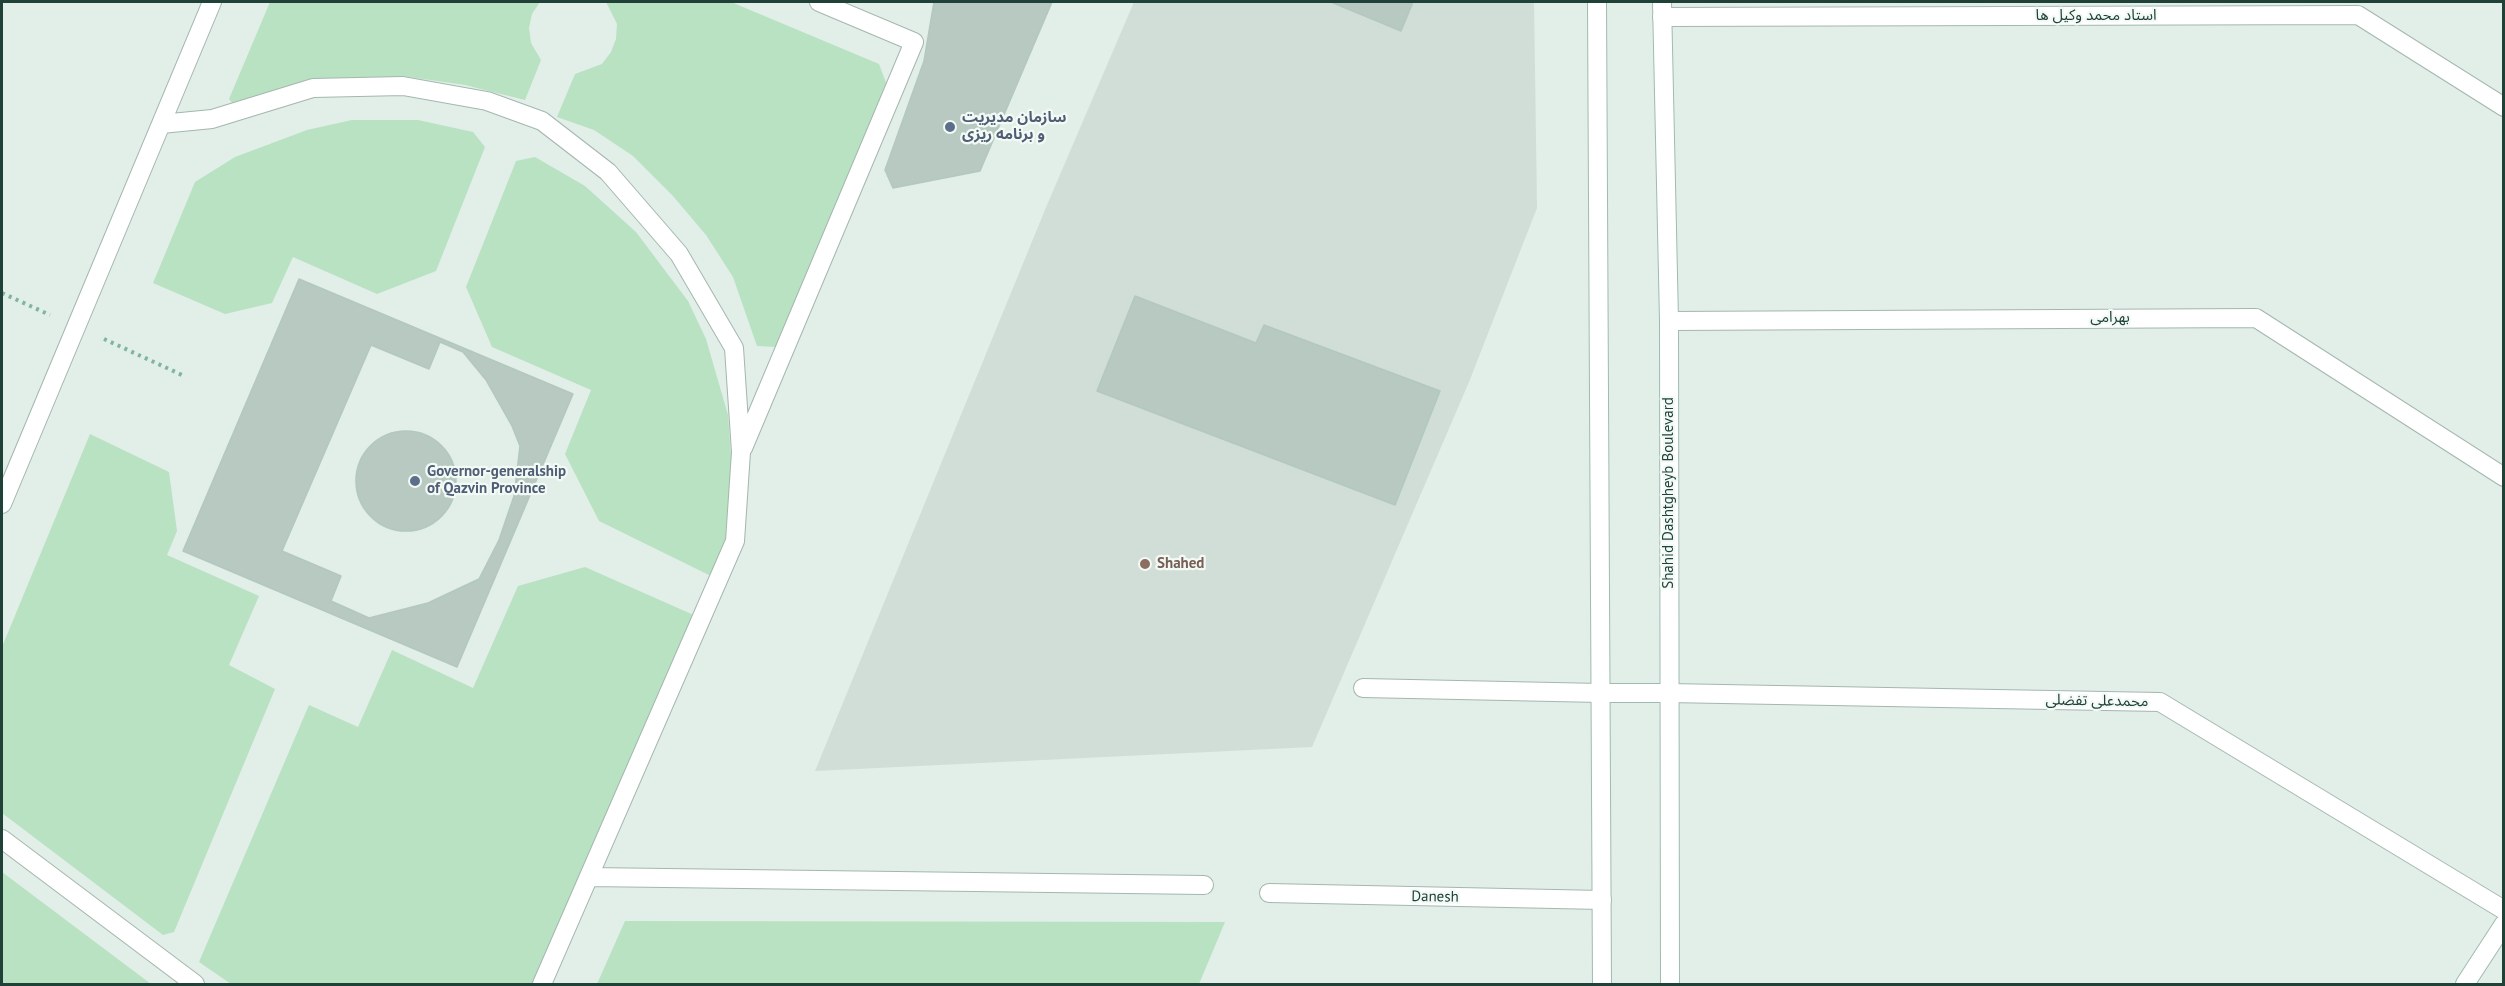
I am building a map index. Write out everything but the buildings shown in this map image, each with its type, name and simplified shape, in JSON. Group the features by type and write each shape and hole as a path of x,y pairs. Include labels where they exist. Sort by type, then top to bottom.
{"street":[{"path":"2,504 212,2"},
{"path":"741,452 914,42 819,2"},
{"path":"1597,2 1602,984"},
{"name":"استاد محمد وکیل ها","path":"1662,9 2358,15 2504,107"},
{"name":"Shahid Dashtgheyb Boulevard","path":"1662,9 1669,321 1670,984"},
{"path":"161,124 212,119 313,88 402,86 487,101 542,121 608,172 679,254 734,348 741,452 735,541 542,984"},
{"name":"بهرامی","path":"1669,321 2256,318 2504,477"},
{"path":"1363,688 1601,693"},
{"name":"محمدعلی تفضلی","path":"1601,693 2160,702 2504,910"},
{"path":"2,839 195,984"},
{"path":"589,877 1204,885"},
{"name":"Danesh","path":"1269,893 1602,900"},
{"path":"2465,984 2504,924"}],"shaded area":[{"name":"Shahed","path":"1134,2 1534,2 1537,208 1469,382 1312,747 815,771 1047,205"}],"green space":[{"path":"270,2 540,2 532,14 529,28 531,43 541,60 525,100 465,85 402,76 346,83 236,108 229,99"},
{"path":"606,2 731,2 879,64 888,88 776,347 757,346 733,277 706,235 673,196 633,156 594,130 557,117 575,74 602,64 611,52 616,39 617,24"},
{"path":"352,120 418,120 473,132 485,147 436,271 377,294 293,257 272,303 225,314 153,283 195,182 235,157 307,130"},
{"path":"535,157 585,186 636,232 688,301 706,339 728,415 733,483 727,544 713,577 599,521 565,454 591,390 492,347 466,287 516,161"},
{"path":"90,434 169,472 177,531 167,555 259,596 229,665 275,689 174,932 163,935 2,813 2,647"},
{"path":"585,567 696,616 535,984 231,984 199,962 309,705 358,727 392,650 473,688 518,586"},
{"path":"2,872 151,984 2,984"},
{"path":"625,921 1225,922 1199,984 597,984"}],"place":[{"name":"سازمان مدیریت و برنامه ریزی","path":"950,127"},
{"name":"Governor-generalship of Qazvin Province","path":"415,481"},
{"name":"Shahed","path":"1145,564"}]}
